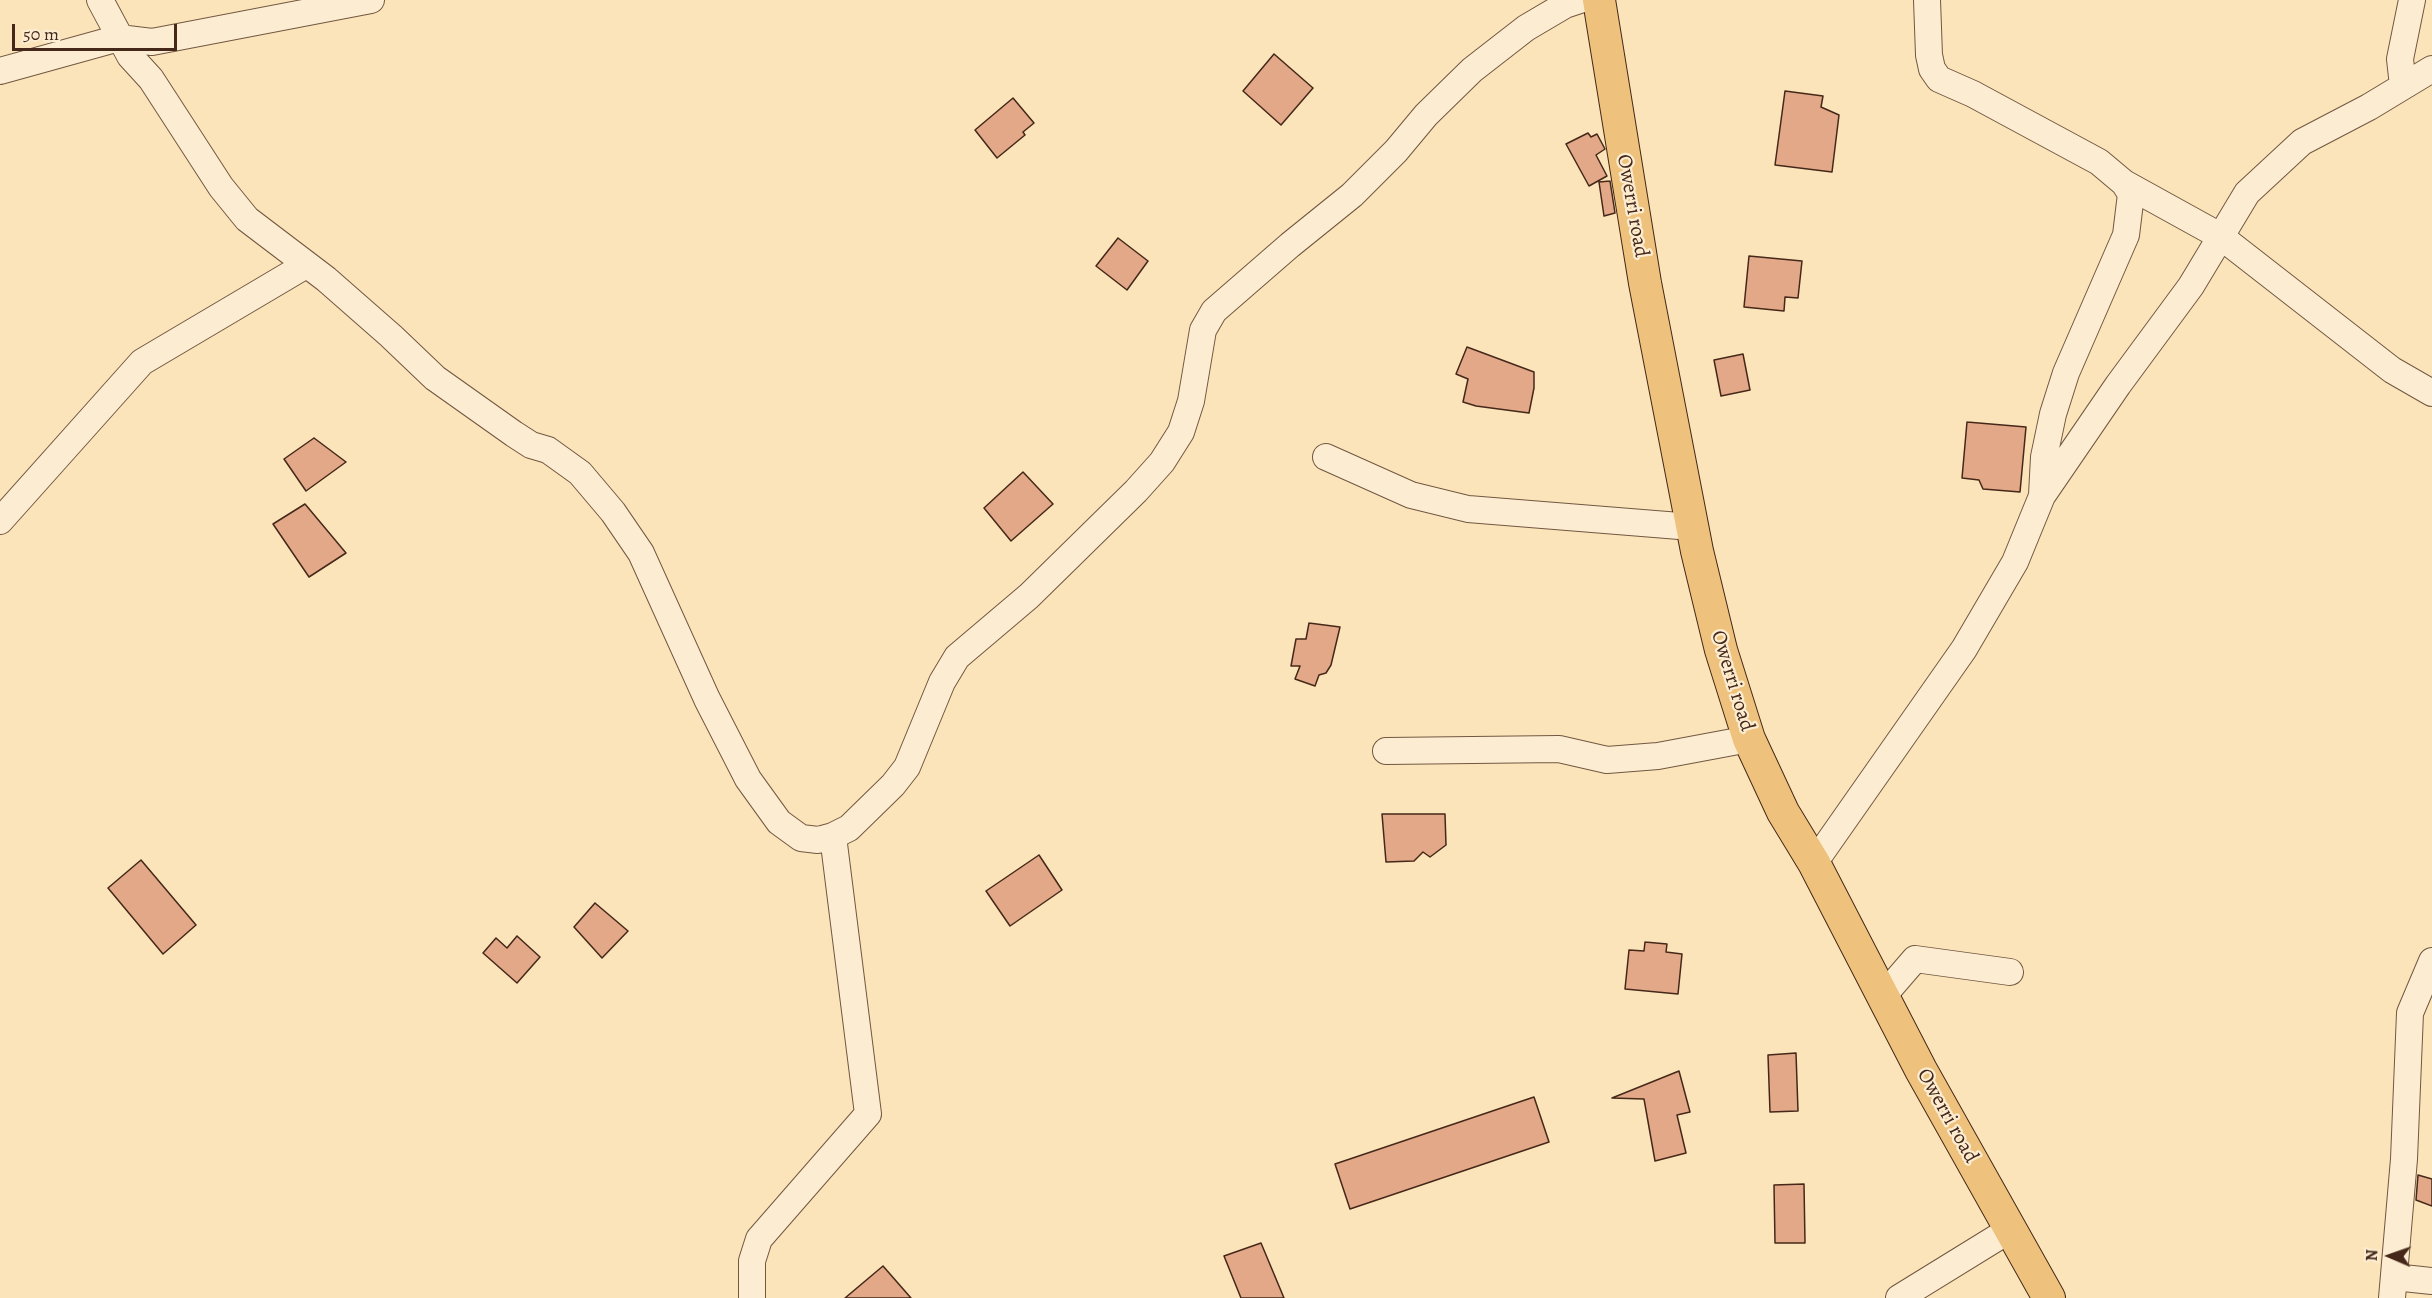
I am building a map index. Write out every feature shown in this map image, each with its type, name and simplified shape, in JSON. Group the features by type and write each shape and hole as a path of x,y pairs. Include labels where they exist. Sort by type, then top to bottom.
{"main road":[{"name":"Owerri road","path":"1599,0 1645,283 1692,527 1720,650 1749,739 1783,812 1814,863 1921,1070 2048,1298"}],"street":[{"path":"100,0 124,47 152,79 221,188 248,219 391,336 435,378 514,434 531,445 548,450 579,473 613,512 641,553 707,699 748,779 779,822 801,838 818,840 849,828 893,785 907,767 942,682 957,657 1029,596 1136,491 1162,462 1181,432 1191,401 1203,330 1214,312 1290,245 1352,195 1426,115 1472,70 1526,28 1565,5 1580,0"},
{"path":"0,71 371,0"},
{"path":"1927,0 1929,55 1932,69 1939,79 1973,94 2098,162 2124,183 2220,236 2384,363 2432,393"},
{"path":"2403,86 2400,59 2405,25 2412,0"},
{"path":"1814,863 1964,649 2015,562 2042,496 2118,385 2191,286 2247,193 2302,142 2432,69"},
{"path":"2042,496 2044,457 2053,414 2066,373 2126,235 2131,194 2124,183"},
{"path":"0,521 142,362 306,265"},
{"path":"1326,457 1411,495 1468,509 1692,527"},
{"path":"1386,751 1559,749 1607,760 1658,756 1749,739"},
{"path":"752,1298 752,1261 759,1239 868,1114 833,836"},
{"path":"1883,996 1915,959 2010,972"},
{"path":"2432,961 2410,1013 2404,1159 2393,1288 2432,1281"},
{"path":"1899,1298 2011,1229"}],"building":[{"path":"1274,54 1313,88 1281,125 1243,91"},
{"path":"1785,91 1823,96 1821,107 1839,115 1832,172 1775,165"},
{"path":"1013,98 1034,123 1023,132 1025,135 997,158 975,130"},
{"path":"1588,133 1591,137 1597,134 1605,149 1596,155 1607,176 1589,186 1566,144"},
{"path":"1610,181 1615,213 1604,216 1599,182"},
{"path":"1118,238 1148,261 1127,290 1096,266"},
{"path":"1749,256 1802,261 1798,298 1785,297 1784,311 1744,307"},
{"path":"1467,347 1534,372 1534,388 1529,413 1476,406 1463,402 1468,379 1456,374"},
{"path":"1743,354 1750,390 1721,396 1714,360"},
{"path":"1967,422 2026,427 2020,492 1983,489 1979,480 1962,478"},
{"path":"314,438 346,462 306,491 284,459"},
{"path":"1023,472 1053,504 1011,541 984,508"},
{"path":"305,504 346,553 309,577 273,524"},
{"path":"1309,623 1340,627 1331,665 1326,673 1319,675 1315,686 1295,679 1300,666 1291,666 1296,639 1306,639"},
{"path":"1382,814 1445,814 1446,845 1430,857 1423,852 1414,861 1386,862"},
{"path":"1039,855 1062,890 1010,926 986,891"},
{"path":"141,860 196,925 163,954 108,888"},
{"path":"595,903 628,931 602,958 574,927"},
{"path":"517,936 540,957 517,983 483,953 496,938 507,948"},
{"path":"1645,942 1667,944 1666,952 1682,954 1678,994 1625,989 1629,950 1644,951"},
{"path":"1796,1053 1798,1111 1770,1112 1768,1055"},
{"path":"1679,1071 1690,1112 1677,1115 1686,1153 1655,1161 1644,1099 1612,1098"},
{"path":"1534,1097 1549,1142 1350,1209 1335,1164"},
{"path":"2418,1175 2432,1179 2432,1206 2416,1200"},
{"path":"1804,1184 1805,1243 1775,1243 1774,1185"},
{"path":"1261,1243 1284,1298 1241,1298 1224,1256"},
{"path":"883,1266 911,1298 845,1298"}]}
